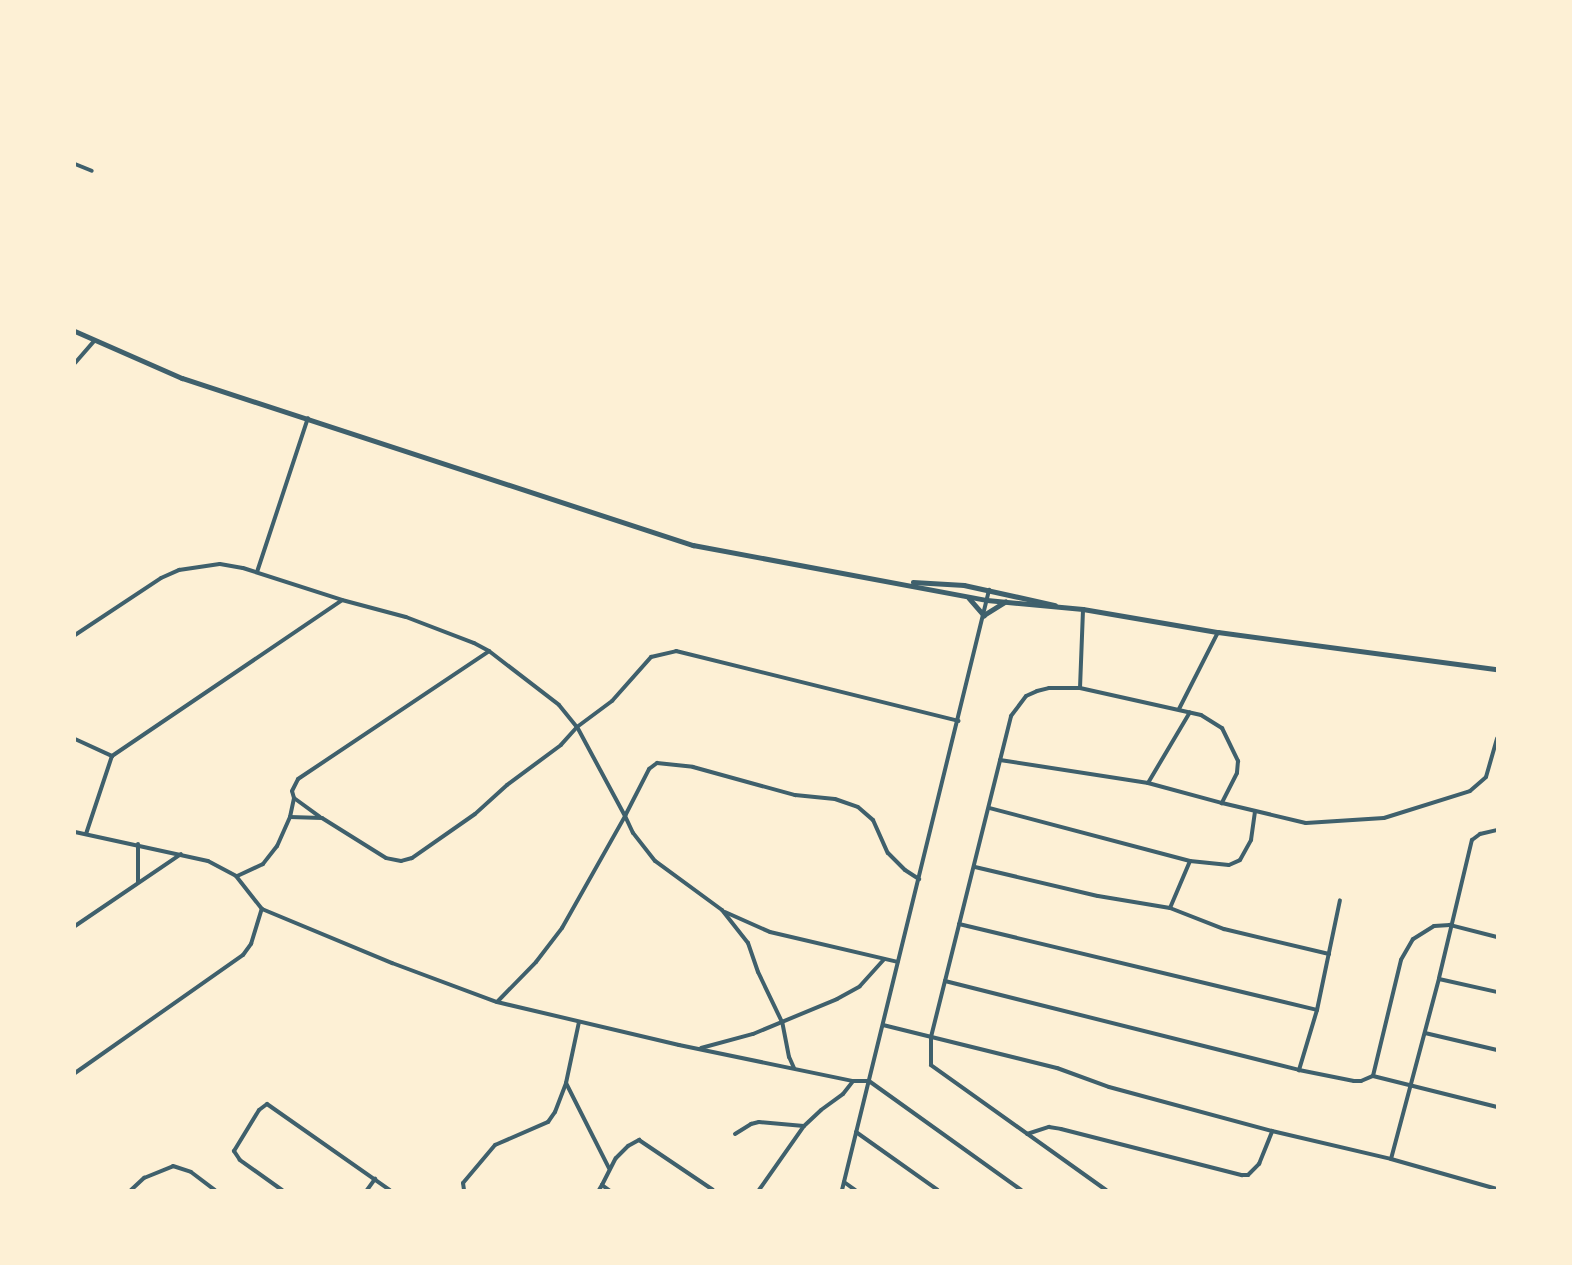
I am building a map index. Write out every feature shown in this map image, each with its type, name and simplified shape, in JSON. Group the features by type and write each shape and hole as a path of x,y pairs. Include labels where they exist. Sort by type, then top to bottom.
{"street":[{"path":"75,164 92,171"},
{"path":"75,331 182,378 693,545 902,582 987,600 1083,609 1218,632 1497,669"},
{"path":"75,363 94,341"},
{"path":"257,572 308,418"},
{"path":"75,635 161,578 179,570 220,564 257,572 342,600 406,617 457,635 489,651 559,705 577,727 643,848 655,861 722,910 770,932 898,962"},
{"path":"902,582 964,585 1061,607"},
{"path":"842,1190 989,590"},
{"path":"967,596 975,601 984,615"},
{"path":"86,834 112,756 342,600"},
{"path":"984,615 1005,602"},
{"path":"1080,688 1083,609"},
{"path":"1179,709 1218,632"},
{"path":"236,876 263,864 277,846 290,817 294,798 292,790 298,778 489,651"},
{"path":"294,798 386,858 401,861 412,858 475,814 514,779 561,745 577,727 612,701 651,657 663,652 676,651 958,721"},
{"path":"1106,1190 934,1069 930,1060 931,1037 990,808 1011,716 1026,696 1049,688 1080,688 1190,712 1222,728 1235,751 1238,761 1236,773 1222,803"},
{"path":"1148,783 1190,712"},
{"path":"1000,760 1148,783 1306,823 1360,822 1384,818 1443,801 1470,790 1486,777 1497,738"},
{"path":"75,739 112,756"},
{"path":"497,1002 536,962 562,928 626,816 652,765 663,763 693,767 795,795 835,799 858,807 873,820 888,853 905,870 919,879"},
{"path":"990,808 1190,861 1229,865 1240,860 1251,840 1256,812"},
{"path":"290,817 322,818"},
{"path":"1391,1159 1412,1086 1472,840 1480,834 1497,830"},
{"path":"75,832 208,861 236,876 262,909 497,1002 698,1049 853,1081 869,1081 1021,1190"},
{"path":"138,844 138,883"},
{"path":"75,926 181,854"},
{"path":"1170,908 1190,861"},
{"path":"975,867 1098,896 1170,908 1224,929 1329,954"},
{"path":"1299,1070 1317,1010 1340,900"},
{"path":"75,1073 243,955 251,944 262,909"},
{"path":"722,910 748,943 758,972 782,1023 789,1057 795,1069"},
{"path":"959,924 1317,1010"},
{"path":"1373,1076 1401,960 1408,945 1421,932 1434,926 1450,925 1497,937"},
{"path":"698,1049 728,1043 837,999 860,986 884,960"},
{"path":"1439,979 1497,992"},
{"path":"945,981 1299,1070 1361,1082 1373,1076 1497,1107"},
{"path":"464,1190 463,1183 495,1144 548,1122 561,1101 579,1022"},
{"path":"883,1025 1057,1068 1108,1087 1272,1131 1391,1159 1486,1188 1497,1189"},
{"path":"1425,1033 1497,1050"},
{"path":"759,1190 804,1126 843,1094 853,1081"},
{"path":"566,1083 609,1168"},
{"path":"282,1190 240,1160 234,1151 259,1110 267,1104 390,1190"},
{"path":"735,1134 759,1122 804,1126"},
{"path":"1027,1134 1049,1127 1061,1129 1248,1175 1259,1164 1272,1131"},
{"path":"856,1132 938,1190"},
{"path":"609,1190 601,1188 609,1168 628,1146 639,1140 713,1190"},
{"path":"131,1190 144,1178 173,1166 191,1172 215,1190"},
{"path":"367,1190 375,1179"},
{"path":"844,1182 855,1190"}]}
